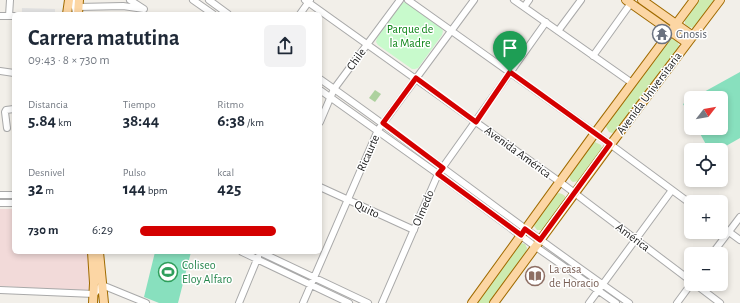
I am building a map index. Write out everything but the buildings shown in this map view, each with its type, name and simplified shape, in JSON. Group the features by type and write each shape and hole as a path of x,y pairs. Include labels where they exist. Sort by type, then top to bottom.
{"main road":[{"path":"66,12 69,0"},
{"path":"642,0 693,36"},
{"path":"674,22 694,0"},
{"name":"Avenida Universitaria","path":"494,303 610,144 720,0"},
{"path":"628,2 687,43"},
{"name":"Avenida Universitaria","path":"472,303 632,83 674,22"},
{"path":"92,254 98,284 104,303"},
{"path":"94,299 98,284 99,254"}],"street":[{"path":"0,16 12,16 10,0"},
{"path":"65,0 66,12"},
{"path":"193,0 209,12"},
{"path":"209,0 218,3 226,12"},
{"name":"Chile","path":"322,117 334,89 400,0"},
{"path":"408,0 595,133 684,199"},
{"name":"Ricaurte","path":"303,303 378,130 474,0"},
{"path":"514,0 632,83"},
{"path":"524,7 529,0"},
{"path":"558,31 581,0"},
{"path":"301,12 308,1"},
{"name":"Avenida América","path":"308,1 575,193"},
{"path":"593,56 628,2"},
{"path":"77,7 127,3"},
{"path":"213,12 218,3"},
{"name":"Olmedo","path":"382,303 438,174 546,22"},
{"path":"0,71 12,73"},
{"path":"322,80 443,168 598,291 616,303"},
{"path":"322,91 438,174 523,232"},
{"path":"6,128 5,112 6,110 12,109"},
{"name":"Quito","path":"322,188 414,230"},
{"path":"589,303 672,190"},
{"name":"América","path":"575,193 684,277"},
{"path":"0,195 12,195"},
{"path":"0,203 12,203"},
{"path":"740,217 728,232 740,240"},
{"path":"538,244 629,303"},
{"path":"246,254 349,303"},
{"path":"239,303 259,254"},
{"path":"264,254 368,303"},
{"path":"98,284 146,303"},
{"path":"0,290 94,299"},
{"path":"677,303 685,291"},
{"path":"704,291 720,303"}],"shaded area":[{"path":"22,8 55,9 55,12 22,12"},
{"path":"0,209 12,209 12,254 88,254 92,286 90,290 0,286"}],"green space":[{"path":"699,0 716,0 694,28 689,27 685,24 685,18"},
{"name":"Parque de la Madre","path":"404,2 441,28 443,31 442,35 418,68 415,69 412,69 378,45 376,42 377,38 401,4"},
{"path":"672,39 678,42 679,49 616,131 612,133 609,132 606,127 607,124"},
{"path":"740,72 740,138 728,145 728,143 705,143 701,135 728,135 728,91 706,91"},
{"path":"375,90 381,94 375,102 369,98"},
{"path":"595,142 601,145 602,149 579,181 573,182 570,179 570,174"},
{"path":"559,193 565,196 565,199 543,229 537,230 534,226 535,223 556,194"},
{"path":"521,243 525,244 527,248 526,252 489,303 477,303 490,284"},
{"name":"Coliseo Eloy Alfaro","path":"155,254 190,254 178,303 159,303 144,297"}],"place":[{"name":"Gnosis","path":"662,34"},
{"name":"Coliseo Eloy Alfaro","path":"168,272"},
{"name":"La casa de Horacio","path":"535,276"}],"route":[{"path":"510,72 610,144 540,240 525,229 521,235 438,174 443,168 383,123 416,78 476,122 510,72"}]}
